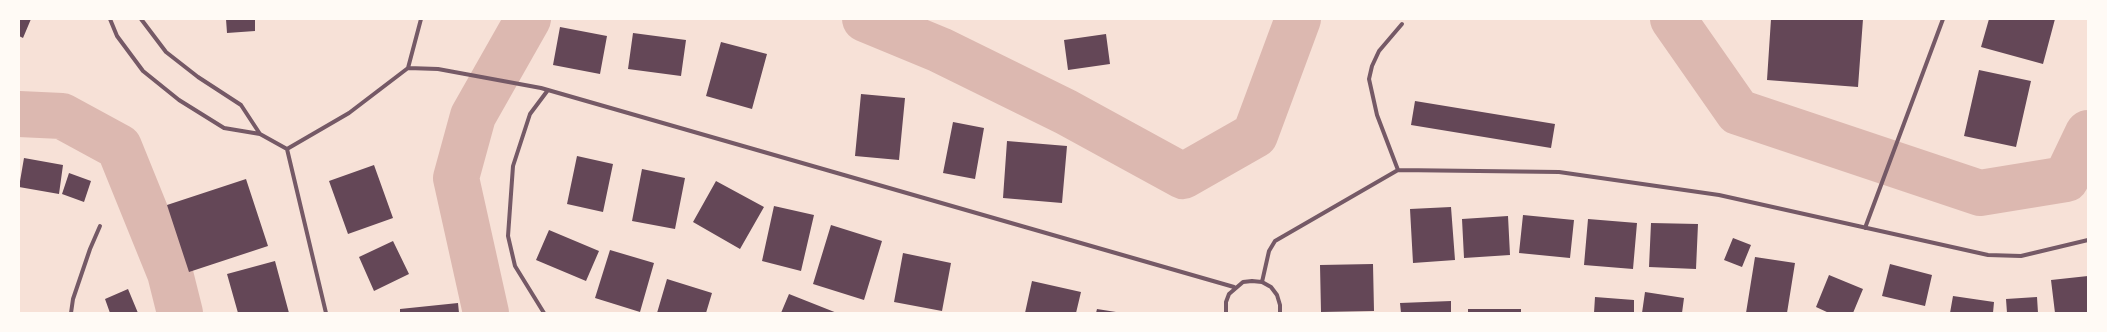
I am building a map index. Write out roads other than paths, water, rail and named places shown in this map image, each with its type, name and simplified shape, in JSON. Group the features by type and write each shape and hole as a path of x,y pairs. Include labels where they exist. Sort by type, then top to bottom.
{"street":[{"path":"110,19 117,36 143,71 179,100 224,128 260,134 287,149 326,313"},
{"path":"141,19 166,52 198,77 241,105 260,134"},
{"path":"287,149 349,113 408,68 421,19"},
{"path":"1865,228 1943,19"},
{"path":"1398,170 1377,115 1369,79 1372,66 1379,51 1402,24"},
{"path":"408,68 438,69 541,88 1234,287"},
{"path":"544,313 514,266 508,236 513,166 530,114 548,90"},
{"path":"1262,282 1269,251 1275,242 1398,170 1559,172 1719,195 1988,256 2021,256 2088,240"},
{"path":"70,313 73,299 90,249 100,226"},
{"path":"1226,313 1226,302 1234,287 1243,282 1252,281 1262,282 1271,287 1277,295 1280,305 1280,313"}],"waterway":[{"path":"486,313 456,178 473,116 528,19"},
{"path":"865,19 940,50 1066,112 1183,176 1255,135 1298,19"},
{"path":"1673,19 1738,112 1980,193 2066,179 2088,133"},
{"path":"19,114 62,116 119,147 170,273 180,313"}]}
